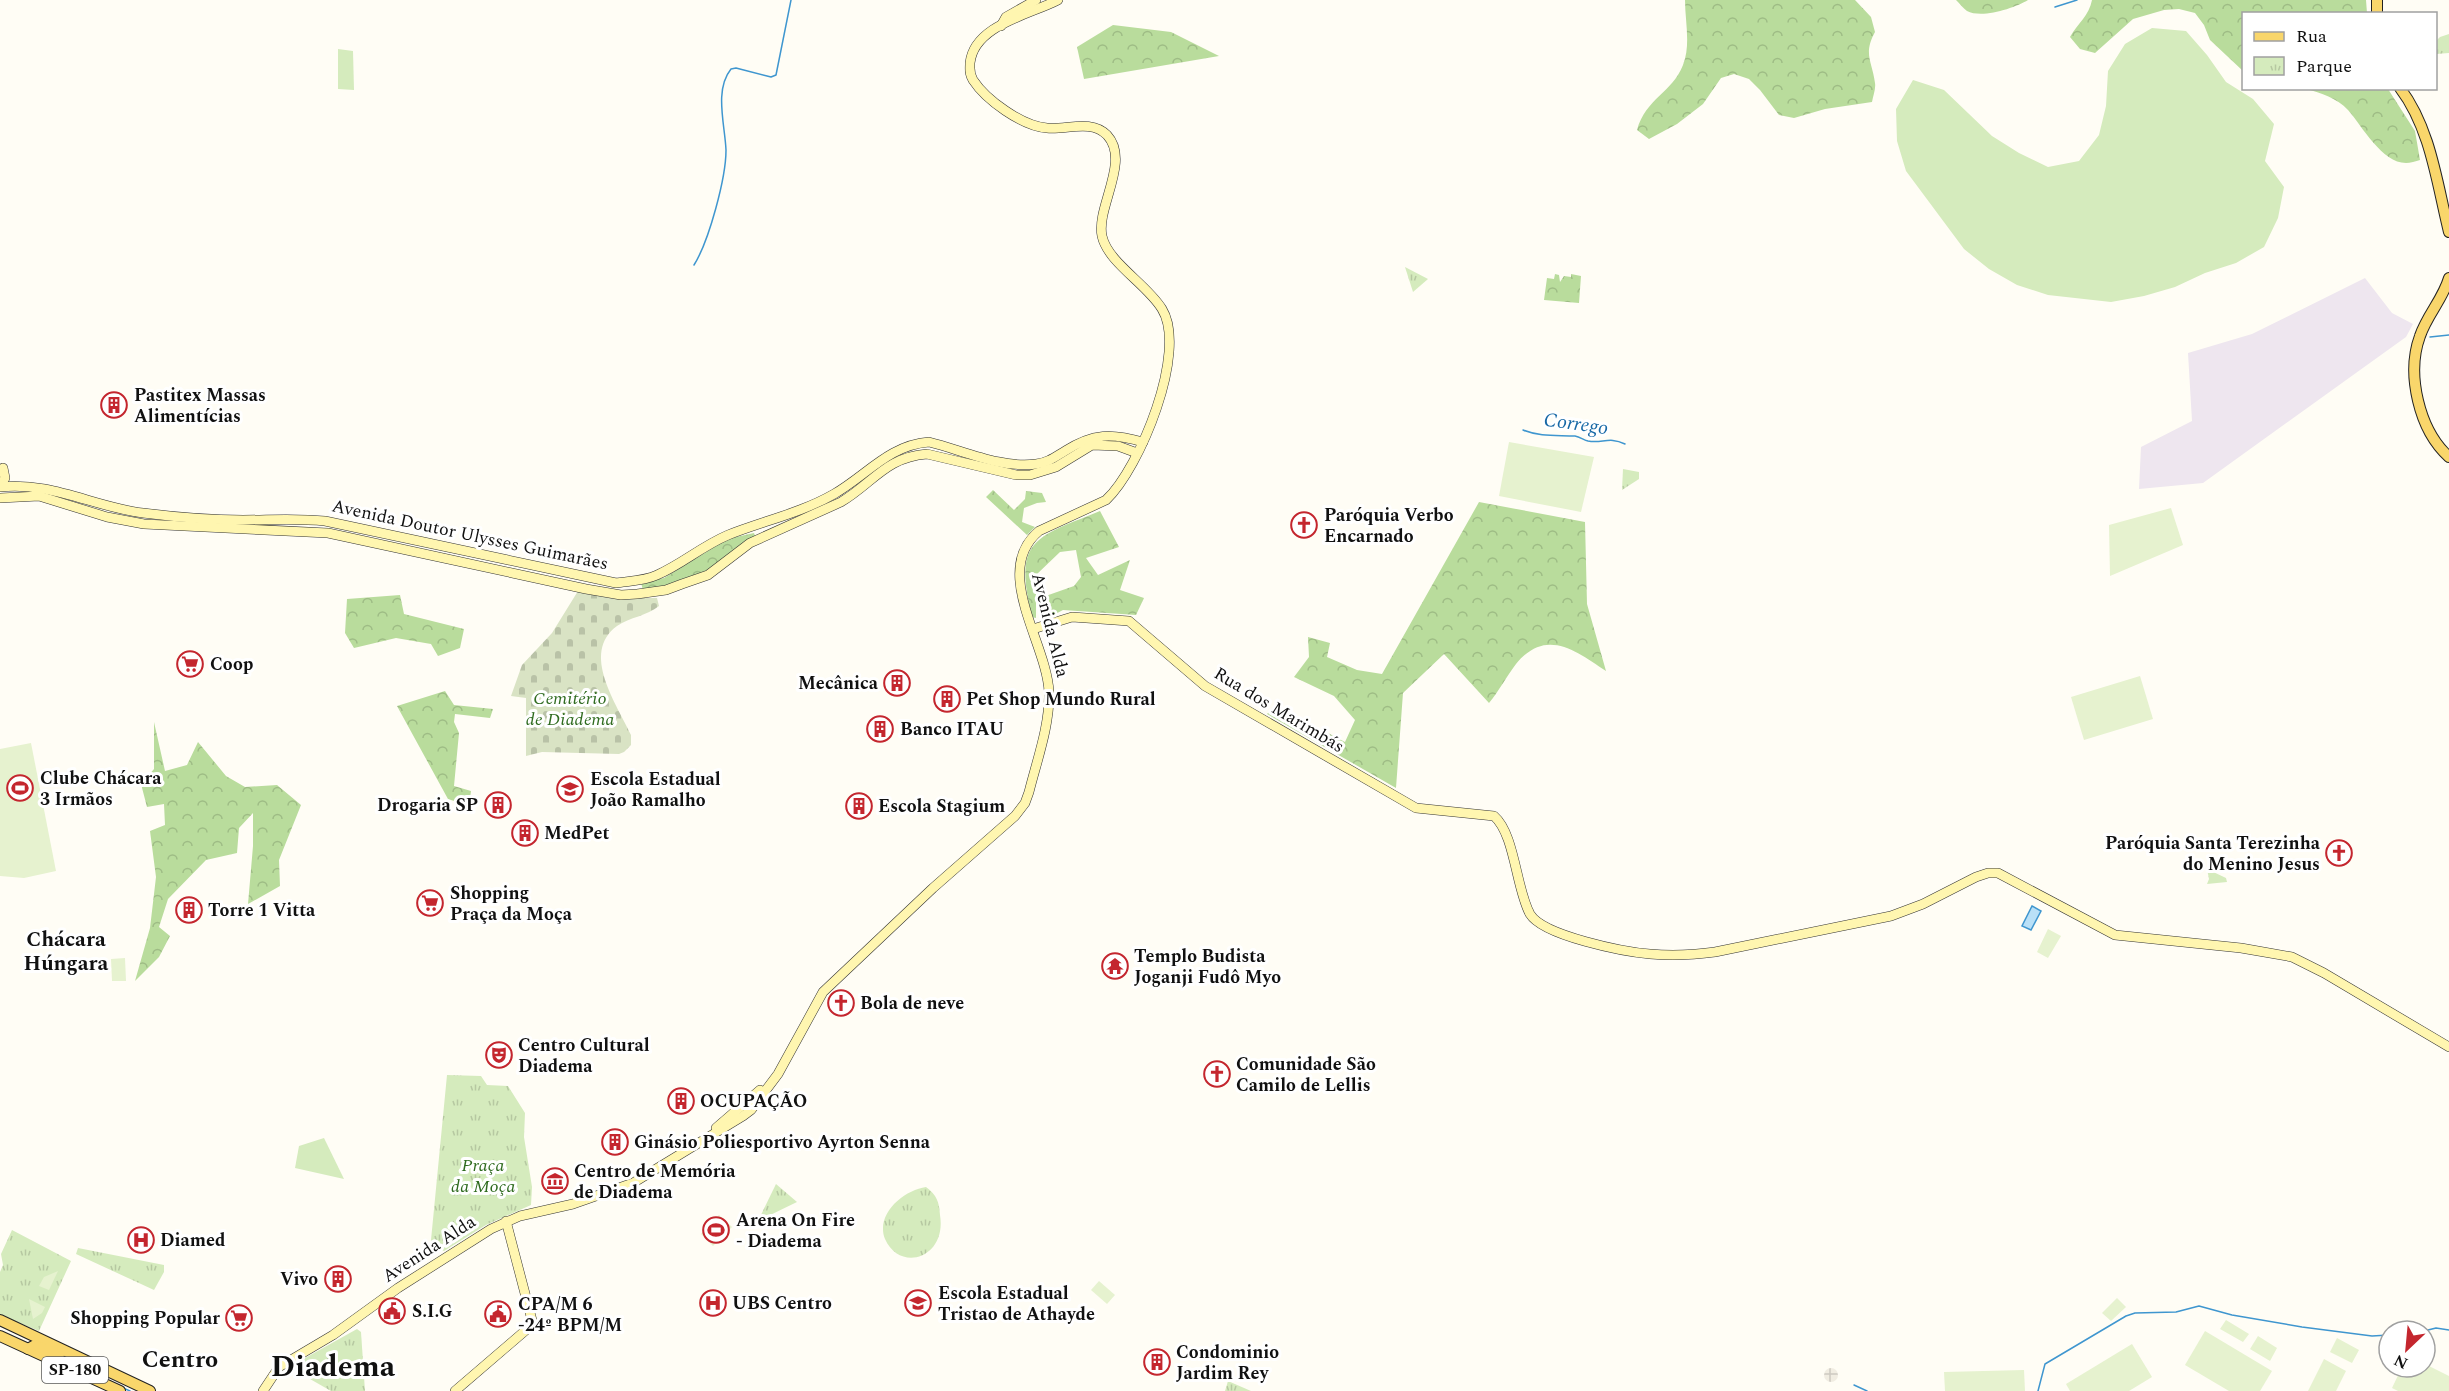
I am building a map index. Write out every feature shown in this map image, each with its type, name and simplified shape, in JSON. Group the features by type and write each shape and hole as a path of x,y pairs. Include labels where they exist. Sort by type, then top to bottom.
{"main road":[{"path":"1001,26 1006,17 1036,0"},
{"name":"Avenida Alda","path":"263,1391 279,1367 333,1335 398,1288 506,1221 573,1204 649,1176 751,1110 778,1074 823,992 933,888 1015,816 1024,803 1029,792 1047,712 1049,691 1020,582 1019,568 1024,547 1030,538 1046,527 1106,500 1112,494 1143,442 1155,413 1167,365 1171,336 1167,318 1161,308 1148,290 1112,255 1104,240 1102,214 1108,202 1115,160 1113,143 1107,135 1090,125 1055,129 1031,125 980,91 969,73 972,52 979,39 1001,26 1058,0"},
{"path":"2401,90 2419,117 2449,232"},
{"path":"2449,278 2442,297 2422,332 2416,353 2418,402 2434,441 2449,457"},
{"name":"Avenida Doutor Ulysses Guimarães","path":"0,487 20,486 49,489 144,513 239,520 325,520 589,579 616,583 648,579 727,536 780,518 820,501 847,486 893,451 912,444 928,442 1001,463 1024,465 1040,464 1078,443 1102,435 1143,442"},
{"name":"Avenida Doutor Ulysses Guimarães","path":"0,498 39,496 107,517 144,524 328,533 577,588 621,595 666,590 708,575 750,543 841,502 888,465 912,455 927,453 1016,475 1030,475 1056,467 1092,446 1118,446 1137,453"},
{"path":"0,487 5,478 3,468"},
{"path":"328,533 354,533 364,529"},
{"path":"370,543 384,538 428,543"},
{"name":"Rua dos Marimbás","path":"1033,629 1072,617 1125,620 1135,625 1152,643 1205,686 1416,808 1494,816 1503,830 1523,896 1534,919 1558,933 1627,951 1676,955 1726,950 1885,918 1923,904 1976,877 1998,873 2115,934 2241,948 2292,957 2324,973 2449,1047"},
{"path":"1144,651 1152,643"},
{"name":"Avenida Alda","path":"706,1138 778,1074"},
{"path":"743,1116 752,1099"},
{"path":"456,1391 532,1324 506,1221"},
{"name":"SP-180","path":"0,1320 150,1391"},
{"name":"SP-180","path":"0,1336 120,1391"},
{"path":"28,1349 34,1345 62,1356 74,1354"}],"shaded area":[{"path":"2365,278 2392,313 2413,324 2406,337 2203,483 2139,489 2141,447 2192,421 2188,353 2252,334"},
{"path":"1828,1368 1834,1368 1838,1375 1834,1382 1828,1382 1824,1378 1824,1372"}],"green space":[{"path":"1685,0 1855,0 1871,17 1875,32 1869,52 1875,85 1872,102 1825,109 1794,118 1779,115 1749,79 1734,74 1721,78 1703,104 1677,124 1649,139 1637,130 1641,119 1646,110 1678,75 1683,65 1687,41"},
{"path":"1956,0 2028,0 2007,9 1981,14 1967,11"},
{"path":"2092,0 2366,0 2367,12 2242,12 2242,70 2210,40 2204,25 2195,13 2179,9 2164,10 2133,19 2095,53 2080,49 2070,37 2091,6"},
{"path":"1113,25 1171,32 1219,56 1084,79 1077,47"},
{"path":"2152,28 2186,31 2226,82 2253,99 2274,124 2265,161 2284,187 2278,218 2264,247 2236,263 2205,273 2175,287 2111,302 2048,295 2017,285 1989,269 1964,249 1906,171 1897,141 1896,109 1913,80 1944,90 1992,136 2019,153 2048,167 2079,161 2099,135 2106,106 2108,71 2125,44"},
{"path":"2449,34 2449,53 2437,54 2437,40"},
{"path":"338,49 353,51 354,90 338,89"},
{"path":"2310,90 2389,90 2415,131 2420,160 2406,163 2389,157 2373,143 2344,106"},
{"path":"1405,267 1428,279 1413,292"},
{"path":"1555,274 1559,275 1560,282 1564,276 1571,277 1571,274 1581,276 1579,303 1544,300 1547,278 1554,279"},
{"path":"1509,442 1594,457 1581,512 1499,496"},
{"path":"1623,469 1639,472 1639,479 1622,490"},
{"path":"993,490 1014,510 1025,499 1026,491 1042,493 1046,502 1024,508 1022,522 1035,527 1027,535 986,497"},
{"path":"1479,502 1585,522 1587,604 1606,671 1584,656 1561,646 1538,647 1527,653 1516,664 1489,703 1444,654 1403,693 1396,788 1267,714 1275,705 1345,742 1355,720 1334,696 1294,677 1309,657 1308,637 1330,643 1327,657 1357,670 1382,674"},
{"path":"2171,508 2183,545 2110,576 2109,525"},
{"path":"1100,511 1119,547 1086,558 1098,575 1130,560 1120,590 1144,598 1136,615 1063,610 1042,621 1040,598 1074,586 1081,577 1076,550 1060,552 1036,575 1036,618 1032,617 1025,571 1028,556 1034,545 1044,536 1059,528"},
{"path":"754,533 755,536 711,570 666,586 643,591 641,582 664,578 727,539"},
{"name":"Cemitério de Diadema","path":"578,591 611,598 657,598 659,606 617,626 606,637 602,650 601,664 605,679 631,735 631,745 619,754 542,752 526,756 526,698 511,696 522,665 552,633"},
{"path":"400,595 404,614 464,629 460,648 438,656 431,644 396,638 354,648 345,633 347,599"},
{"path":"2140,676 2153,719 2084,740 2071,697"},
{"path":"445,691 454,705 493,709 490,718 455,714 454,722 459,733 454,786 471,791 469,806 448,799 397,706"},
{"path":"154,722 165,771 187,765 198,742 226,776 245,787 277,785 301,805 279,860 280,886 248,904 253,846 253,813 239,828 237,853 206,860 168,899 159,927 170,936 159,957 135,981 150,928 156,877 150,831 165,825 164,804 147,807 141,784 154,769"},
{"name":"Clube Chácara 3 Irmãos","path":"31,743 56,871 24,878 0,876 0,749"},
{"path":"2207,869 2226,878 2227,882 2207,884 2209,879"},
{"path":"2048,929 2061,936 2048,958 2037,952"},
{"path":"125,958 126,981 112,981 111,959"},
{"name":"Praça da Moça","path":"447,1075 481,1076 487,1085 508,1086 525,1113 524,1137 532,1187 531,1205 486,1225 444,1251 435,1248 431,1240"},
{"path":"324,1138 344,1179 295,1168 299,1146"},
{"path":"776,1184 797,1202 758,1221"},
{"path":"926,1187 935,1196 939,1206 940,1230 936,1242 921,1256 911,1258 901,1256 885,1239 884,1221 888,1212 901,1198"},
{"name":"Arena On Fire - Diadema","path":"719,1215 732,1227 713,1246 701,1234"},
{"path":"12,1230 71,1261 39,1331 0,1315 0,1272 3,1265 1,1254"},
{"path":"78,1248 164,1265 164,1272 154,1290 76,1254"},
{"path":"58,1271 49,1290 39,1286 44,1277"},
{"path":"1099,1281 1115,1295 1107,1304 1091,1290"},
{"path":"2117,1298 2126,1307 2111,1321 2102,1313"},
{"path":"29,1299 45,1307 42,1313 33,1319"},
{"path":"2226,1320 2249,1334 2243,1342 2220,1329"},
{"path":"357,1329 361,1332 365,1391 331,1391 289,1367"},
{"path":"2205,1331 2272,1371 2260,1391 2229,1391 2185,1365"},
{"path":"2258,1336 2277,1348 2270,1361 2250,1349"},
{"path":"2337,1338 2359,1350 2352,1363 2330,1352"},
{"path":"2132,1344 2152,1377 2129,1391 2070,1391 2066,1384"},
{"path":"2324,1359 2346,1371 2336,1391 2308,1391"},
{"path":"2024,1370 2025,1391 1945,1391 1944,1372"},
{"path":"2437,1370 2449,1376 2449,1391 2398,1391 2392,1388 2396,1379 2437,1379"},
{"path":"1228,1381 1251,1391 1225,1391"}],"water":[{"path":"2032,906 2041,911 2031,930 2022,926"}],"waterway":[{"path":"694,265 711,225 723,176 726,150 722,97 726,77 731,69 736,68 771,77 776,75 791,0"},
{"path":"2055,7 2077,0"},
{"path":"2430,337 2449,335"},
{"name":"Corrego","path":"1523,430 1542,435 1575,436 1588,441 1610,440 1625,444"},
{"path":"2038,1391 2045,1364 2126,1316 2135,1313 2176,1312 2199,1306 2232,1315 2302,1327 2377,1336"},
{"path":"2437,1328 2449,1330"},
{"path":"68,1361 75,1365"},
{"path":"1854,1385 1867,1391"},
{"path":"123,1388 130,1391"}],"place":[{"name":"Pastitex Massas Alimentícias","path":"114,405"},
{"name":"Paróquia Verbo Encarnado","path":"1304,525"},
{"name":"Coop","path":"190,664"},
{"name":"Mecânica","path":"897,683"},
{"name":"Pet Shop Mundo Rural","path":"947,699"},
{"name":"Banco ITAU","path":"880,729"},
{"name":"Clube Chácara 3 Irmãos","path":"20,788"},
{"name":"Escola Estadual João Ramalho","path":"570,789"},
{"name":"Drogaria SP","path":"498,805"},
{"name":"Escola Stagium","path":"859,806"},
{"name":"MedPet","path":"525,833"},
{"name":"Paróquia Santa Terezinha do Menino Jesus","path":"2339,853"},
{"name":"Shopping Praça da Moça","path":"430,903"},
{"name":"Torre 1 Vitta","path":"189,910"},
{"name":"Templo Budista Joganji Fudô Myo","path":"1115,966"},
{"name":"Bola de neve","path":"841,1003"},
{"name":"Centro Cultural Diadema","path":"499,1055"},
{"name":"Comunidade São Camilo de Lellis","path":"1217,1074"},
{"name":"OCUPAÇÃO","path":"681,1101"},
{"name":"Ginásio Poliesportivo Ayrton Senna","path":"615,1142"},
{"name":"Centro de Memória de Diadema","path":"555,1181"},
{"name":"Arena On Fire - Diadema","path":"716,1230"},
{"name":"Diamed","path":"141,1240"},
{"name":"Vivo","path":"338,1279"},
{"name":"UBS Centro","path":"713,1303"},
{"name":"Escola Estadual Tristao de Athayde","path":"918,1303"},
{"name":"S.I.G","path":"392,1311"},
{"name":"CPA/M 6 -24º BPM/M","path":"498,1314"},
{"name":"Shopping Popular","path":"239,1318"},
{"name":"Condominio Jardim Rey","path":"1157,1362"}],"district":[{"name":"Chácara Húngara","path":"66,952"},
{"name":"Centro","path":"180,1360"},
{"name":"Diadema","path":"333,1367"}]}
